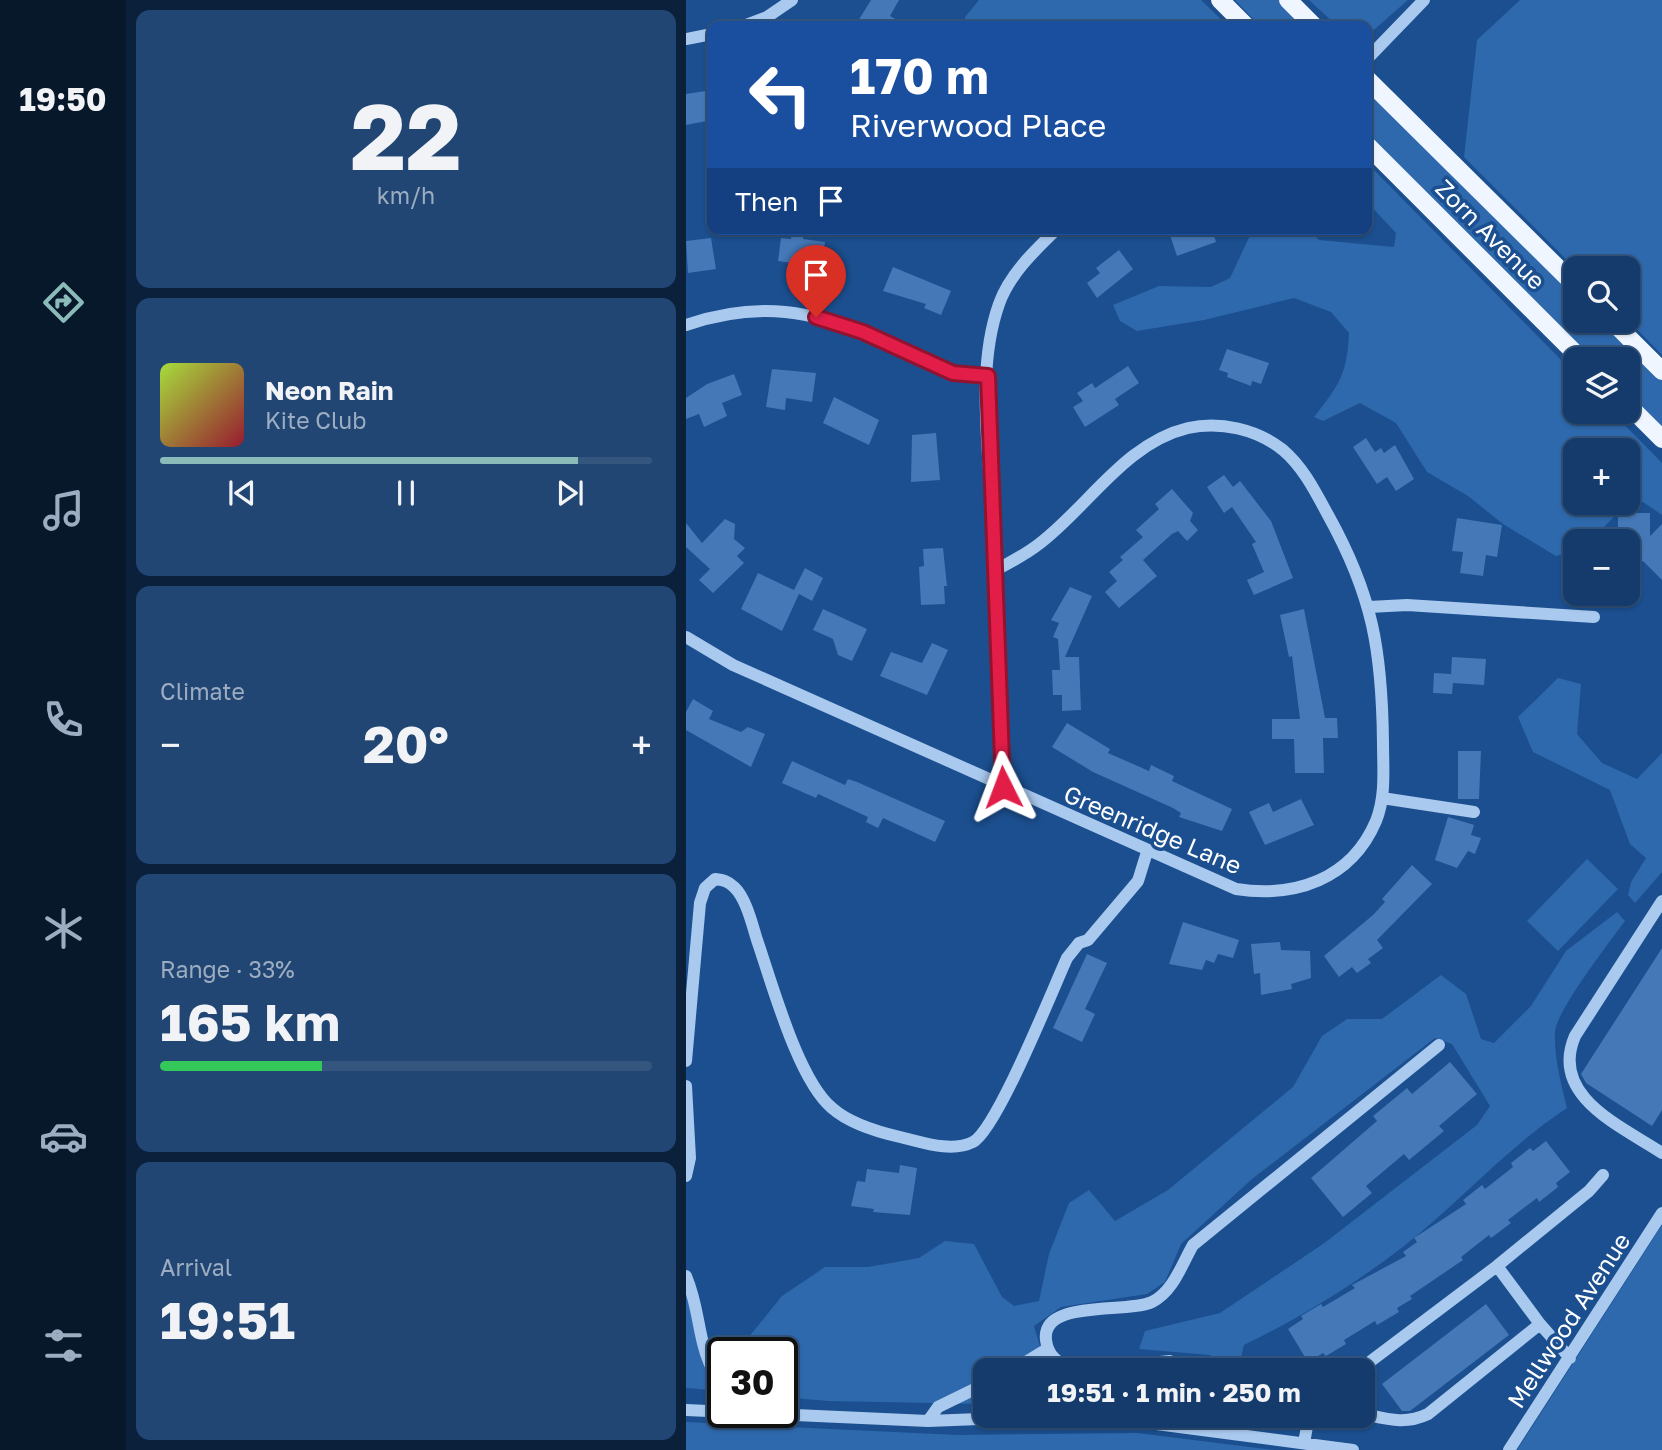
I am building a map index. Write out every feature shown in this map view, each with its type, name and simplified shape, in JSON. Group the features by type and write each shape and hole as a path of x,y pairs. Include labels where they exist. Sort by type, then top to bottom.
{"main road":[{"path":"1220,0 1242,21"},
{"path":"1288,0 1309,21"},
{"name":"Zorn Avenue","path":"1372,84 1563,273"},
{"name":"Zorn Avenue","path":"1372,150 1569,347"},
{"path":"1624,333 1662,371"},
{"path":"1640,417 1662,439"}],"street":[{"path":"756,21 792,0"},
{"path":"1372,54 1424,0"},
{"path":"686,38 707,35"},
{"path":"1003,787 993,571 988,376 990,342 1003,295 1035,250 1051,235"},
{"path":"686,325 727,313 776,310 816,317 863,332 953,373 988,376"},
{"name":"Greenridge Lane","path":"686,637 733,665 1236,890 1283,892 1318,881 1353,856 1374,824 1382,797 1382,703 1378,652 1369,607 1357,569 1302,471 1273,443 1254,433 1227,426 1189,428 1154,441 1136,454 1040,544 993,571"},
{"path":"1369,607 1407,605 1594,617"},
{"path":"1382,797 1474,812"},
{"path":"686,1061 700,903 705,888 715,879 725,880 736,888 751,921 808,1075 831,1108 846,1118 880,1131 936,1146 967,1144 976,1140 995,1113 1066,958 1079,943 1088,940 1138,881 1146,852"},
{"path":"1662,901 1575,1036 1568,1052 1567,1065 1573,1081 1590,1106 1662,1153"},
{"path":"1052,1358 1047,1349 1045,1330 1049,1321 1064,1314 1153,1302 1174,1281 1193,1245 1439,1045"},
{"path":"686,1086 690,1158 686,1176"},
{"path":"1375,1358 1497,1266 1589,1191 1603,1175"},
{"name":"Mellwood Avenue","path":"1509,1450 1662,1213"},
{"path":"1497,1266 1540,1324 1570,1358"},
{"path":"686,1276 707,1360"},
{"path":"1375,1417 1399,1422 1428,1414 1540,1324"},
{"path":"1032,1358 1047,1349"},
{"path":"928,1420 938,1407 973,1390"},
{"path":"686,1410 820,1417 973,1419"},
{"path":"798,1411 820,1417"},
{"path":"1228,1428 1353,1450"},
{"path":"1304,1443 1307,1428"}],"shaded area":[{"path":"979,0 1201,0 1223,21 965,21 965,17"},
{"path":"1235,0 1279,0 1300,21 1255,21"},
{"path":"1309,0 1408,0 1372,32 1372,21 1332,21"},
{"path":"1520,0 1662,0 1662,355 1640,332 1640,256 1563,256 1464,157 1477,40"},
{"path":"1372,94 1563,282 1563,329 1372,140"},
{"path":"1372,168 1563,362 1563,424 1624,424 1637,438 1563,438 1563,515 1616,515 1602,529 1563,529 1563,554 1556,556 1503,524 1468,496 1427,472 1396,423 1360,403 1323,421 1314,417 1340,379 1346,359 1349,333 1331,312 1294,298 1204,320 1137,331 1120,321 1113,305 1159,286 1211,287 1230,278 1250,235 1314,235 1319,240 1394,247 1396,233 1372,207"},
{"path":"1567,333 1614,333 1628,347 1581,347"},
{"path":"1640,359 1662,381 1662,427 1640,405"},
{"path":"1640,441 1662,463 1662,515 1643,502 1640,503"},
{"path":"1558,678 1581,684 1577,734 1602,763 1637,779 1662,753 1662,872 1635,903 1628,895 1631,882 1646,858 1630,844 1610,790 1533,752 1518,717"},
{"path":"1587,859 1618,889 1558,951 1527,921"},
{"path":"1617,912 1625,921 1564,1008 1558,1022 1555,1041 1567,1108 1523,1141 1404,1246 1327,1300 1244,1345 1241,1358 1213,1358 1210,1355 1139,1349 1145,1331 1220,1313 1323,1244 1477,1125 1490,1106 1452,1044 1435,1038 1252,1179 1181,1244 1165,1282 1147,1294 1061,1307 1034,1326 1043,1358 973,1358 973,1404 798,1398 798,1337 749,1337 782,1296 825,1267 868,1267 919,1258 945,1241 974,1244 1002,1297 1014,1306 1039,1301 1049,1254 1069,1203 1089,1190 1115,1221 1168,1190 1293,1087 1322,1036 1347,1019 1382,1019 1441,975 1466,994 1481,1039 1494,1043 1531,1006 1566,951"},
{"path":"1662,1225 1662,1450 1517,1450 1521,1444"},
{"path":"686,1288 697,1340 707,1341 707,1390 686,1388"},
{"path":"686,1422 707,1423 707,1428 798,1427 958,1435 1137,1433 1275,1450 686,1450"}],"building":[{"path":"871,0 899,0 890,16 899,21 858,21"},
{"path":"707,91 707,121 686,125 686,94"},
{"path":"792,235 804,235 803,239 825,242 821,267 778,261 781,238 791,239"},
{"path":"1170,235 1214,235 1216,242 1177,256"},
{"path":"711,238 716,269 688,273 686,241"},
{"path":"1119,250 1133,269 1097,298 1087,283 1100,273 1096,268"},
{"path":"893,267 951,291 941,315 924,308 926,304 883,291"},
{"path":"1227,349 1269,363 1261,384 1252,381 1251,386 1227,377 1228,373 1219,370"},
{"path":"1128,366 1139,383 1115,399 1119,405 1085,427 1073,407 1083,401 1077,393 1092,383 1095,388"},
{"path":"772,369 816,373 812,402 786,398 785,410 766,407"},
{"path":"734,374 742,395 722,403 727,416 704,427 699,414 686,419 686,398 707,384"},
{"path":"834,397 879,420 869,445 823,423"},
{"path":"936,433 940,480 911,482 912,435"},
{"path":"1366,438 1375,452 1381,448 1384,453 1395,445 1414,479 1396,491 1387,477 1377,484 1353,447"},
{"path":"1224,475 1233,487 1240,481 1271,521 1293,578 1254,595 1247,580 1264,572 1252,544 1256,542 1232,507 1224,513 1207,487"},
{"path":"1172,489 1193,513 1190,521 1198,530 1187,541 1178,531 1172,534 1143,560 1157,576 1119,608 1105,592 1117,581 1109,572 1123,560 1120,557 1143,537 1136,530 1159,509 1155,504"},
{"path":"1650,513 1650,536 1662,524 1662,580 1643,561 1640,564 1640,529 1618,529 1618,515"},
{"path":"1457,518 1502,525 1497,557 1486,555 1483,576 1460,573 1463,552 1452,551"},
{"path":"725,519 735,524 734,539 745,548 737,556 744,563 713,593 699,580 710,569 686,547 686,523 702,543"},
{"path":"943,548 947,586 944,586 945,604 921,605 919,567 924,566 923,549"},
{"path":"805,568 823,578 812,601 799,594 782,631 741,609 758,573 794,590"},
{"path":"1070,587 1092,596 1065,657 1079,657 1081,710 1062,711 1062,695 1053,695 1052,670 1060,670 1058,639 1053,637 1059,623 1051,620"},
{"path":"823,609 867,629 852,661 838,655 833,639 813,630"},
{"path":"1304,609 1325,718 1337,718 1338,738 1323,738 1324,773 1295,773 1294,739 1272,739 1272,719 1300,719 1292,656 1289,657 1280,615"},
{"path":"932,643 948,650 927,695 880,676 891,652 922,663"},
{"path":"1452,657 1486,659 1484,685 1453,683 1452,694 1433,693 1434,673 1451,674"},
{"path":"693,699 713,711 709,719 741,732 748,727 765,734 751,767 686,730 686,712"},
{"path":"1067,723 1110,749 1108,753 1149,771 1151,765 1174,776 1172,781 1232,809 1222,831 1179,817 1181,813 1173,808 1093,772 1052,747"},
{"path":"1458,751 1481,751 1479,799 1458,799"},
{"path":"792,761 845,785 848,779 857,782 945,821 935,842 883,818 878,828 866,822 868,817 818,794 816,798 782,783"},
{"path":"1301,799 1314,825 1265,845 1249,812 1269,803 1273,812"},
{"path":"1448,817 1474,825 1471,835 1481,838 1475,854 1468,851 1457,868 1435,860"},
{"path":"1412,865 1432,884 1377,940 1383,948 1368,959 1371,963 1357,973 1352,967 1339,977 1324,956 1373,915 1385,902 1382,899"},
{"path":"1183,922 1239,940 1233,958 1218,954 1214,963 1206,960 1202,970 1169,964"},
{"path":"1280,942 1281,950 1310,951 1311,978 1291,984 1292,989 1261,995 1260,973 1254,974 1251,944"},
{"path":"1662,948 1662,1110 1652,1126 1586,1083 1581,1074"},
{"path":"1087,954 1107,963 1085,1009 1095,1014 1082,1042 1053,1028"},
{"path":"1450,1062 1477,1094 1439,1126 1444,1131 1409,1160 1404,1154 1366,1186 1372,1193 1343,1217 1311,1178 1377,1121 1373,1116 1407,1088 1412,1094"},
{"path":"1546,1141 1570,1172 1556,1183 1558,1187 1539,1202 1537,1198 1508,1220 1511,1223 1491,1238 1489,1235 1461,1257 1463,1260 1410,1296 1412,1299 1397,1308 1399,1312 1377,1325 1375,1321 1344,1340 1346,1344 1326,1356 1323,1353 1315,1358 1306,1358 1288,1329 1303,1319 1301,1316 1321,1304 1323,1307 1355,1288 1352,1285 1406,1256 1403,1252 1417,1242 1414,1238 1466,1204 1463,1200 1482,1185 1485,1189 1513,1167 1511,1163 1530,1148 1533,1151"},
{"path":"900,1165 917,1168 910,1215 873,1212 874,1209 851,1206 857,1181 865,1182 867,1169 899,1173"},
{"path":"1486,1304 1509,1335 1410,1411 1402,1411 1382,1384"}],"route":[{"path":"816,317 863,332 941,369 953,373 988,376 987,412 1003,787"}]}
